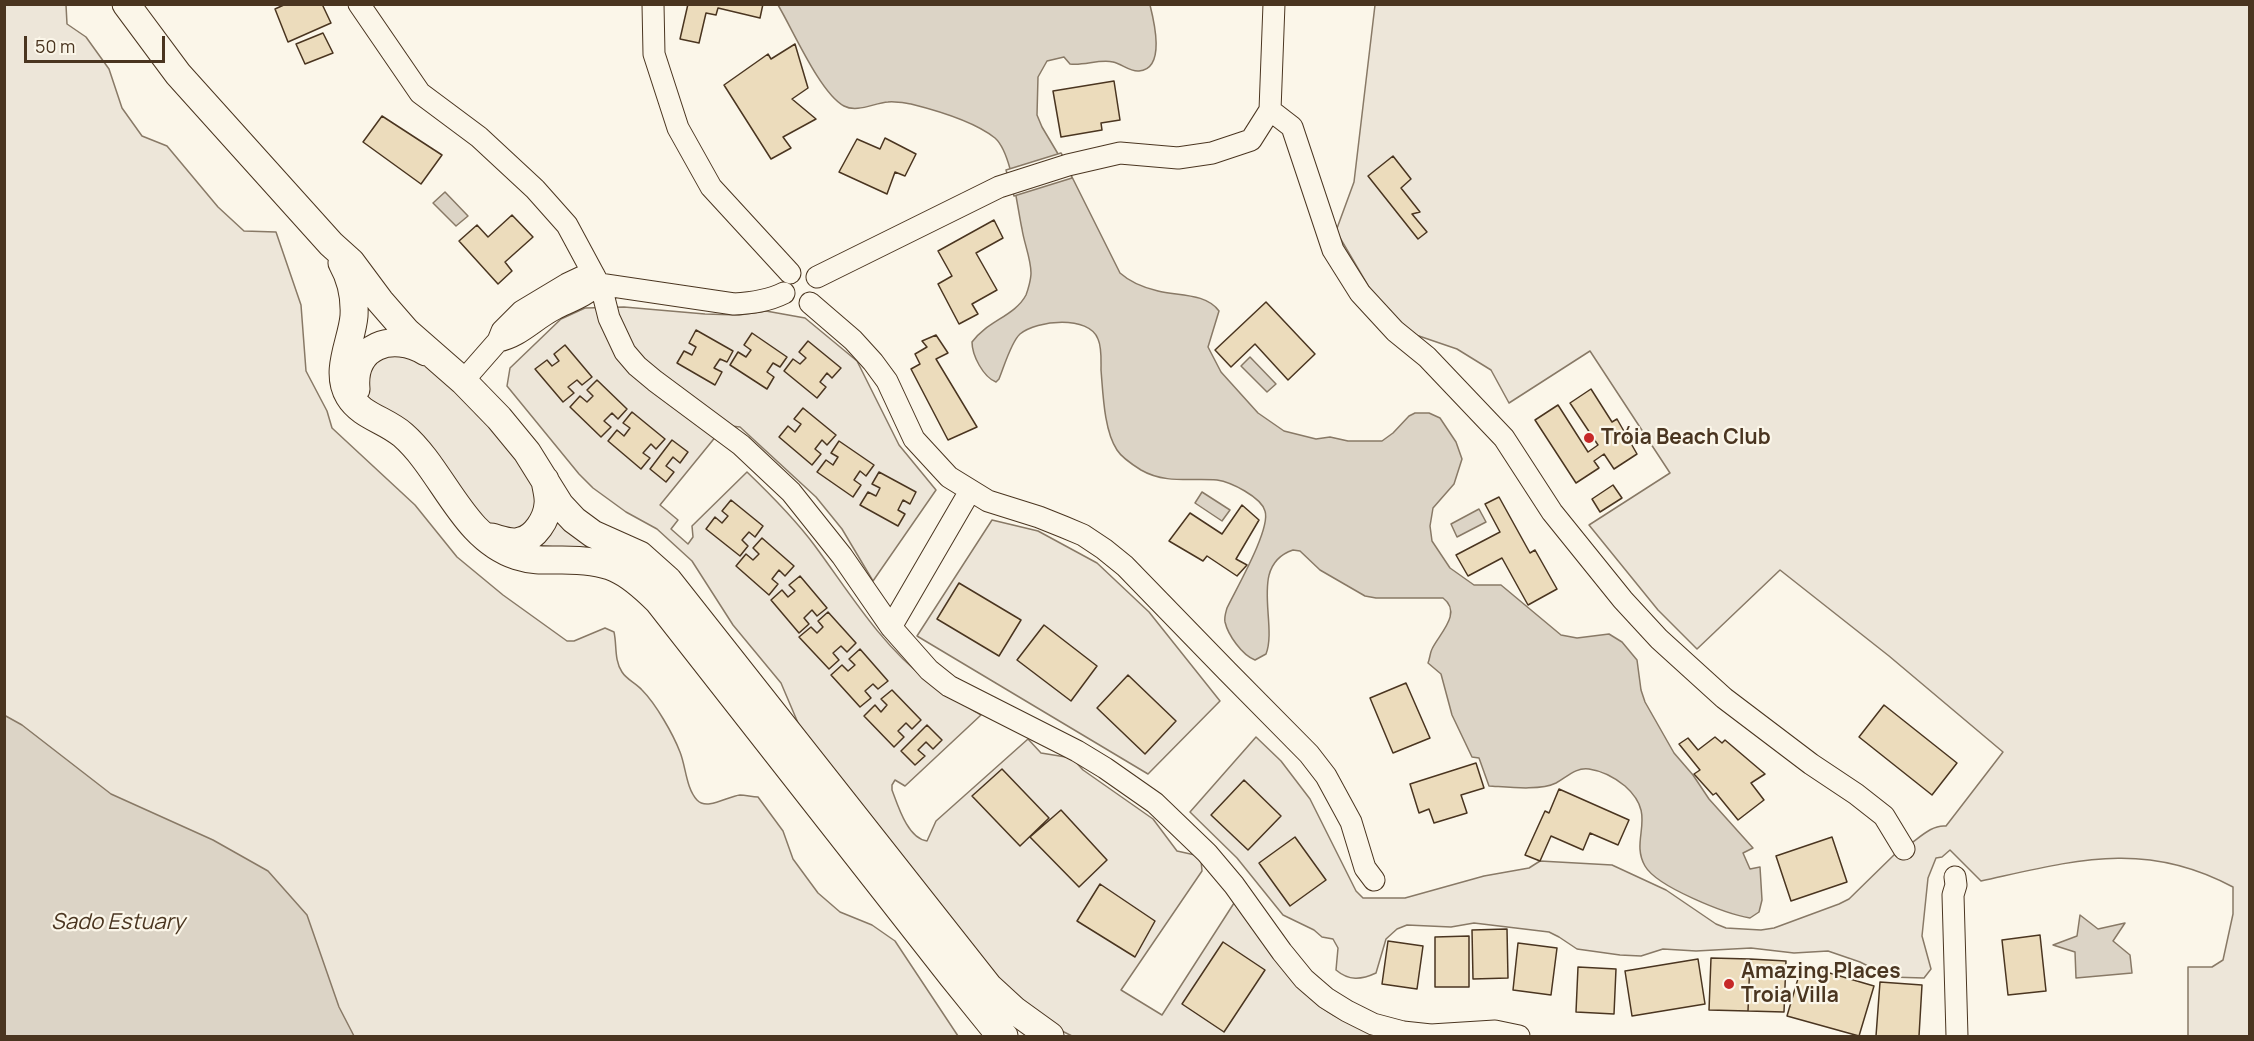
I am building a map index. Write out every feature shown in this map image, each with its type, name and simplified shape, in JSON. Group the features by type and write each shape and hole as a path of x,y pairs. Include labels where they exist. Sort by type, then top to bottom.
{"main road":[{"path":"126,4 178,74 331,244 351,262 407,332 464,381 506,427 527,452 560,505 574,520 593,534 640,555 668,580 989,987 1014,1010 1050,1036"},
{"path":"331,244 346,272 353,294 354,315 344,361 347,394 364,411 403,435 475,527 495,545 517,556 537,560 591,560 615,567 639,582 658,601 952,976 994,1028 1004,1036"},
{"path":"364,411 357,393 355,379 365,355 374,347 401,343 417,346 435,357"},
{"path":"484,535 505,541 520,542 530,536 545,517 548,504 544,479"}],"street":[{"path":"359,4 420,93 479,137 535,189 567,225 597,280 609,318 625,352 637,366 741,446 791,492 842,556 891,627 929,670 949,686 1077,751 1155,803 1207,854 1234,885 1304,979 1326,998 1373,1024 1403,1032 1431,1035 1495,1031 1519,1036"},
{"path":"464,381 498,341 502,332 522,311 584,276 734,304 755,303 774,298 787,283 797,269 803,268 817,277 820,286 819,293 810,303 796,304 787,298 787,283 711,187 678,128 654,54 653,4"},
{"path":"817,277 999,187 1068,165 1120,153 1178,158 1212,153 1251,140 1270,110 1274,4"},
{"path":"1270,110 1292,127 1333,250 1360,293 1395,331 1427,357 1504,438 1552,512 1623,600 1659,639 1724,698 1810,764 1856,794 1884,816 1904,849"},
{"path":"810,303 853,340 873,362 888,381 914,439 949,477 988,501 1039,516 1083,536 1125,566 1309,754 1340,799 1351,822 1365,868 1374,879"},
{"path":"891,627 970,491"},
{"path":"1955,877 1956,885 1953,895 1957,1036"}],"shaded area":[{"path":"4,5 66,5 67,24 86,37 109,69 122,108 142,136 167,146 218,207 244,231 276,232 301,305 306,371 327,411 332,428 415,505 457,557 503,595 567,641 574,641 605,628 614,632 619,667 653,703 664,720 680,752 688,783 697,800 701,803 712,804 740,795 758,797 783,831 793,859 818,893 840,912 872,925 895,941 958,1036 179,1036 5,800"},
{"path":"1375,5 2249,5 2249,1036 2188,1036 2188,967 2212,967 2223,960 2233,914 2233,887 2200,872 2169,863 2108,858 2078,861 1981,881 1950,850 1942,857 1936,858 1928,878 1922,936 1931,969 1924,978 1890,977 1860,962 1828,951 1794,953 1751,948 1696,951 1663,949 1641,956 1620,955 1577,949 1549,932 1474,923 1451,927 1407,925 1397,929 1386,939 1376,973 1365,977 1350,978 1336,970 1338,948 1333,939 1322,937 1314,930 1283,915 1237,858 1190,812 1256,737 1281,761 1310,799 1356,891 1363,898 1405,898 1484,876 1529,868 1540,861 1612,865 1666,890 1716,924 1726,928 1761,930 1774,928 1849,899 1897,852 1933,828 1946,826 2003,752 1889,656 1780,570 1697,649 1658,610 1589,525 1670,473 1590,351 1509,403 1491,370 1457,349 1416,335 1380,306 1336,231 1354,182"},
{"path":"624,307 739,315 766,311 805,318 857,361 899,445 936,490 873,581 842,529 816,497 740,427 731,426 717,435 660,505 678,520 671,529 688,544 693,537 692,526 747,472 799,526 895,651 927,680 981,715 905,786 895,780 892,785 901,813 914,834 927,841 936,821 1028,739 1041,753 1072,758 1083,770 1153,819 1177,851 1195,855 1201,860 1202,871 1121,990 1162,1015 1236,900 1282,966 1295,982 1324,1009 1339,1018 1397,1036 1072,1036 1060,1030 1003,986 801,730 781,683 733,625 692,561 657,529 626,512 593,488 507,386 510,368 561,319 585,308"},
{"path":"386,351 419,358 485,419 529,476 539,503 525,529 496,531 367,396 365,374"},
{"path":"555,514 602,551 532,549"},
{"path":"992,520 1038,531 1097,563 1149,612 1220,701 1148,774 917,636"}],"water":[{"path":"778,5 1150,5 1156,43 1153,62 1147,68 1136,71 1108,61 1070,64 1064,57 1047,61 1038,77 1037,115 1042,127 1073,179 1120,273 1148,288 1199,298 1213,305 1219,311 1208,347 1221,372 1258,413 1284,431 1316,439 1330,437 1348,441 1382,441 1415,413 1429,413 1440,418 1456,442 1462,459 1454,484 1433,508 1430,526 1432,541 1450,568 1474,585 1501,585 1561,635 1577,638 1609,634 1622,642 1637,660 1645,702 1674,753 1709,799 1753,848 1743,853 1750,869 1760,867 1762,900 1759,912 1750,918 1725,911 1677,891 1652,874 1645,866 1641,856 1640,807 1625,786 1608,775 1584,769 1556,783 1541,787 1489,786 1479,758 1472,757 1452,715 1441,674 1428,663 1432,649 1450,617 1449,604 1443,598 1365,596 1320,570 1300,551 1293,550 1279,558 1271,568 1267,596 1269,641 1266,654 1255,660 1245,654 1229,633 1225,616 1263,531 1265,511 1262,506 1245,491 1230,484 1217,480 1178,480 1159,477 1141,470 1122,456 1109,433 1098,339 1093,331 1084,326 1062,322 1028,329 1020,334 1014,343 996,382 983,371 976,359 972,342 985,329 1008,314 1021,302 1027,293 1031,275 1010,168 1001,145 987,132 977,127 943,113 911,104 891,102 860,108 844,106 835,99 817,75"},
{"path":"445,192 468,216 456,226 433,203"},
{"path":"1250,357 1276,384 1267,392 1241,366"},
{"path":"1202,492 1230,510 1222,521 1195,503"},
{"path":"1479,509 1486,522 1457,537 1451,524"},
{"name":"Sado Estuary","path":"4,715 22,725 111,794 213,840 268,871 307,915 339,1007 354,1036 5,1036"},
{"path":"2080,915 2098,929 2125,923 2113,941 2130,955 2132,973 2076,978 2075,952 2053,945 2077,936"}],"pier":[{"path":"1061,153 1072,178 1014,196 1006,170"}],"building":[{"path":"286,4 322,4 331,23 288,42 275,9"},
{"path":"688,4 763,4 760,18 718,8 716,15 706,13 699,43 680,39"},
{"path":"323,33 333,53 305,64 296,44"},
{"path":"795,44 808,88 792,99 816,119 783,137 791,148 771,159 724,85 768,54 771,59"},
{"path":"1114,81 1120,120 1101,123 1102,130 1061,137 1053,91"},
{"path":"382,116 442,155 421,184 363,142"},
{"path":"885,138 916,154 905,176 895,172 887,194 839,172 857,139 880,149"},
{"path":"1393,156 1411,179 1401,188 1420,212 1412,214 1427,232 1418,239 1368,176"},
{"path":"512,215 533,237 505,262 512,271 498,284 459,241 477,225 488,237"},
{"path":"994,220 1003,238 976,253 997,290 972,304 978,314 959,324 938,284 952,276 938,251"},
{"path":"1266,302 1315,354 1288,380 1255,344 1231,367 1215,350"},
{"path":"696,330 733,351 727,362 720,359 714,368 722,372 715,385 677,363 684,351 692,355 696,347 689,343"},
{"path":"752,333 787,357 780,367 773,363 767,372 774,377 767,389 730,365 738,352 746,357 751,350 744,345"},
{"path":"936,335 948,353 936,359 977,427 948,440 911,369 920,364 915,354 927,347 922,341"},
{"path":"808,341 841,368 832,378 827,373 820,382 826,387 817,398 784,371 793,359 800,364 806,358 799,352"},
{"path":"565,345 592,377 582,385 577,380 568,387 574,393 563,402 535,369 547,360 552,366 559,361 554,354"},
{"path":"597,380 627,409 618,419 612,413 604,421 611,427 601,437 570,407 580,396 587,402 593,396 587,390"},
{"path":"1591,389 1612,422 1617,419 1637,454 1614,469 1604,454 1594,461 1599,468 1576,483 1535,420 1558,405 1588,452 1598,445 1570,403"},
{"path":"803,408 836,435 827,445 822,440 815,449 821,454 812,465 779,437 788,426 795,432 801,424 794,419"},
{"path":"632,412 665,439 656,449 651,444 643,453 650,458 641,469 608,441 617,430 624,436 630,428 623,423"},
{"path":"672,440 688,452 680,463 673,457 666,466 674,472 666,482 650,469"},
{"path":"839,441 874,465 866,476 860,471 854,480 861,485 853,497 817,472 826,460 833,465 838,457 831,453"},
{"path":"879,472 916,492 910,504 903,500 898,510 905,514 898,526 860,505 868,492 876,496 880,488 872,484"},
{"path":"1613,485 1622,498 1600,512 1592,499"},
{"path":"1499,497 1530,553 1535,550 1557,589 1528,605 1502,558 1468,576 1456,555 1500,532 1485,504"},
{"path":"731,500 763,526 755,537 749,532 742,540 748,546 740,556 706,529 715,517 722,523 728,516 722,511"},
{"path":"1242,505 1259,520 1236,559 1247,565 1237,576 1207,556 1203,561 1169,541 1190,513 1222,534"},
{"path":"762,538 794,566 785,576 779,570 772,579 778,584 769,595 736,566 746,554 753,560 759,554 753,548"},
{"path":"800,576 827,608 817,616 812,610 804,618 809,624 799,633 771,600 782,590 788,597 795,591 789,585"},
{"path":"959,583 1021,620 999,656 937,619"},
{"path":"828,612 856,643 847,652 841,646 833,653 839,660 829,669 799,637 811,627 817,633 823,627 818,621"},
{"path":"1044,625 1097,666 1071,701 1017,660"},
{"path":"860,649 888,681 878,689 873,684 865,691 871,698 860,707 831,675 842,665 848,671 855,665 849,659"},
{"path":"1128,675 1176,721 1145,754 1097,708"},
{"path":"1406,683 1430,738 1393,753 1370,698"},
{"path":"892,690 921,720 912,729 906,723 898,731 904,737 894,747 864,716 875,705 881,712 887,705 881,699"},
{"path":"1884,705 1957,763 1932,795 1859,737"},
{"path":"927,725 942,740 933,749 926,742 918,750 925,756 915,765 901,751"},
{"path":"1715,737 1722,743 1725,740 1765,774 1751,783 1764,800 1738,820 1716,793 1713,795 1694,774 1700,770 1679,744 1688,738 1698,750"},
{"path":"1476,763 1484,788 1461,795 1467,813 1434,823 1429,809 1419,813 1410,784"},
{"path":"1002,769 1049,818 1020,846 972,796"},
{"path":"1244,780 1281,816 1248,850 1211,815"},
{"path":"1559,789 1629,820 1618,845 1590,833 1583,850 1551,836 1540,861 1525,855 1545,811 1549,813"},
{"path":"1061,810 1107,860 1079,887 1030,837"},
{"path":"1295,837 1326,880 1290,906 1259,863"},
{"path":"1832,837 1847,882 1791,901 1776,856"},
{"path":"1100,884 1155,921 1135,957 1077,921"},
{"path":"1507,929 1508,978 1473,979 1472,930"},
{"path":"2040,935 2046,991 2008,995 2002,940"},
{"path":"1469,936 1469,987 1435,987 1435,937"},
{"path":"1388,941 1423,946 1417,989 1382,984"},
{"path":"1223,942 1265,970 1224,1032 1182,1004"},
{"path":"1518,943 1557,948 1551,995 1513,990"},
{"name":"Amazing Places Troia Villa","path":"1711,958 1750,959 1748,1011 1709,1010"},
{"path":"1698,959 1705,1004 1632,1016 1625,971"},
{"path":"1750,959 1786,961 1784,1012 1748,1011"},
{"path":"1802,965 1874,986 1859,1036 1787,1016"},
{"path":"1578,967 1616,969 1614,1014 1576,1012"},
{"path":"1880,982 1922,985 1919,1036 1876,1036"}],"place":[{"name":"Tróia Beach Club","path":"1589,438"},
{"name":"Amazing Places Troia Villa","path":"1729,984"}]}
